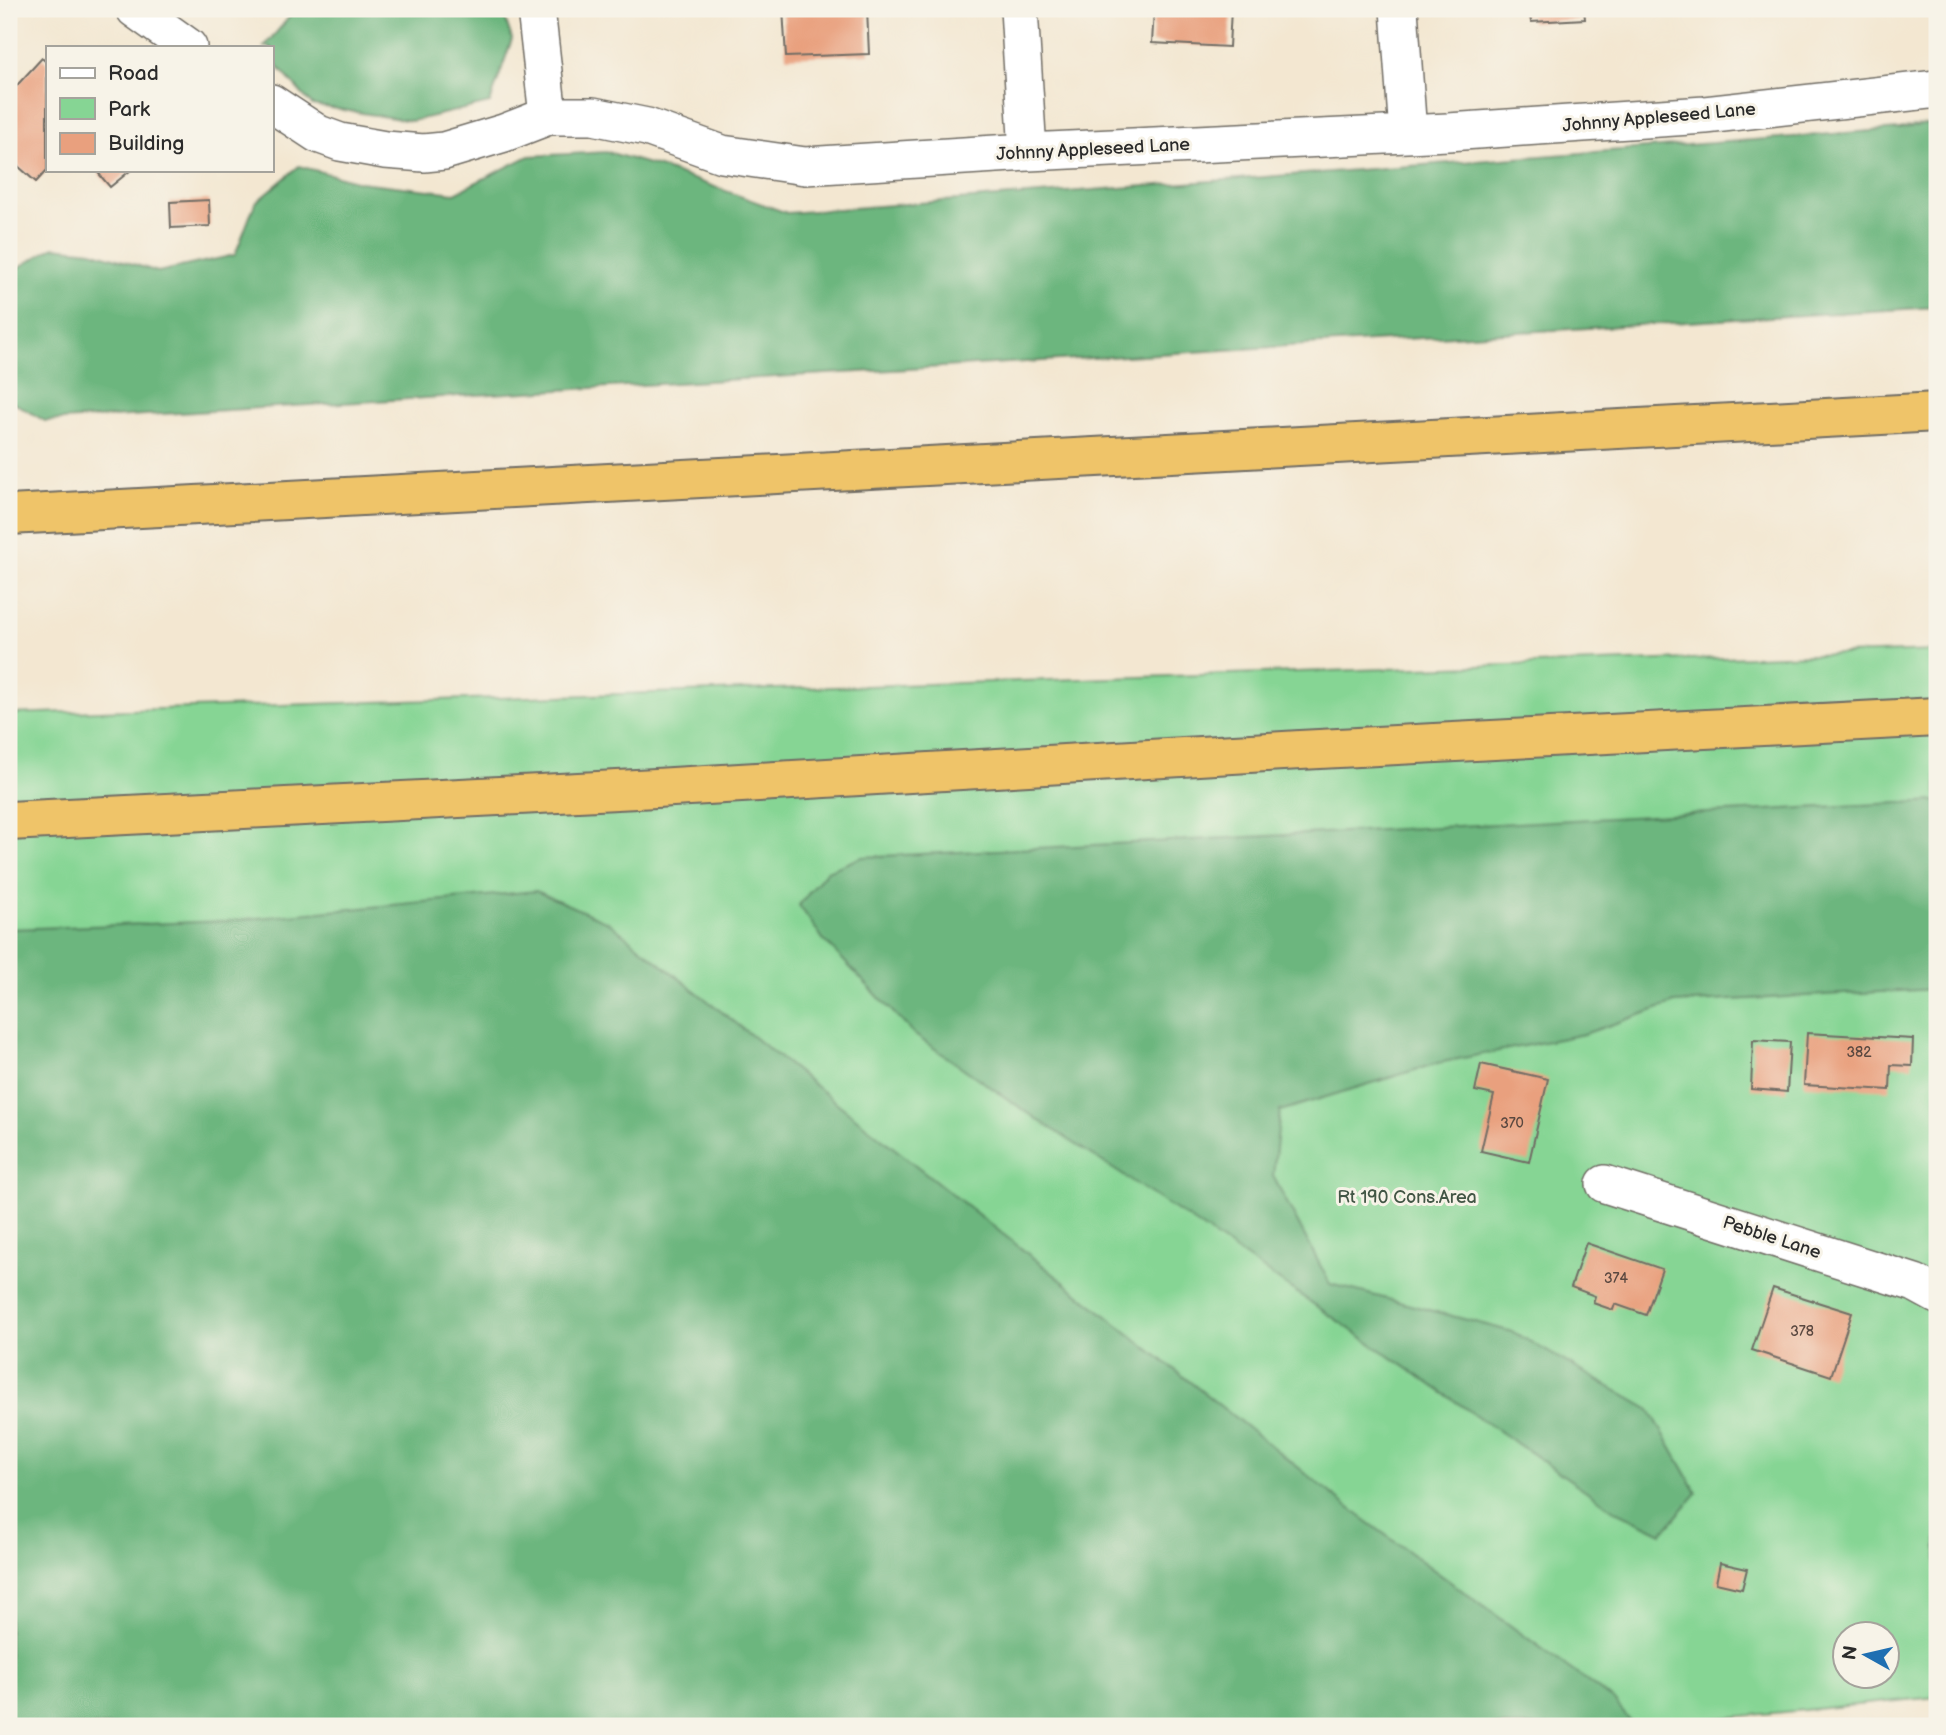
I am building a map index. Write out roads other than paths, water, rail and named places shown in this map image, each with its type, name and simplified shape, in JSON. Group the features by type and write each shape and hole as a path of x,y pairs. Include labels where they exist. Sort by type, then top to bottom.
{"highway":[{"path":"9,515 1937,412"},
{"path":"9,821 1937,717"}],"street":[{"path":"135,9 187,46"},
{"path":"536,9 548,116"},
{"path":"1019,9 1028,152"},
{"path":"1399,9 1408,134"},
{"name":"Johnny Appleseed Lane","path":"273,104 318,134 340,142 385,150 424,153 457,148 548,116 593,116 647,127 722,154 805,166 1028,152 1408,134 1705,115 1937,89"},
{"name":"Pebble Lane","path":"1605,1184 1915,1283 1937,1295"}],"park label":[{"name":"Rt 190 Cons.Area","path":"1407,1197"}]}
